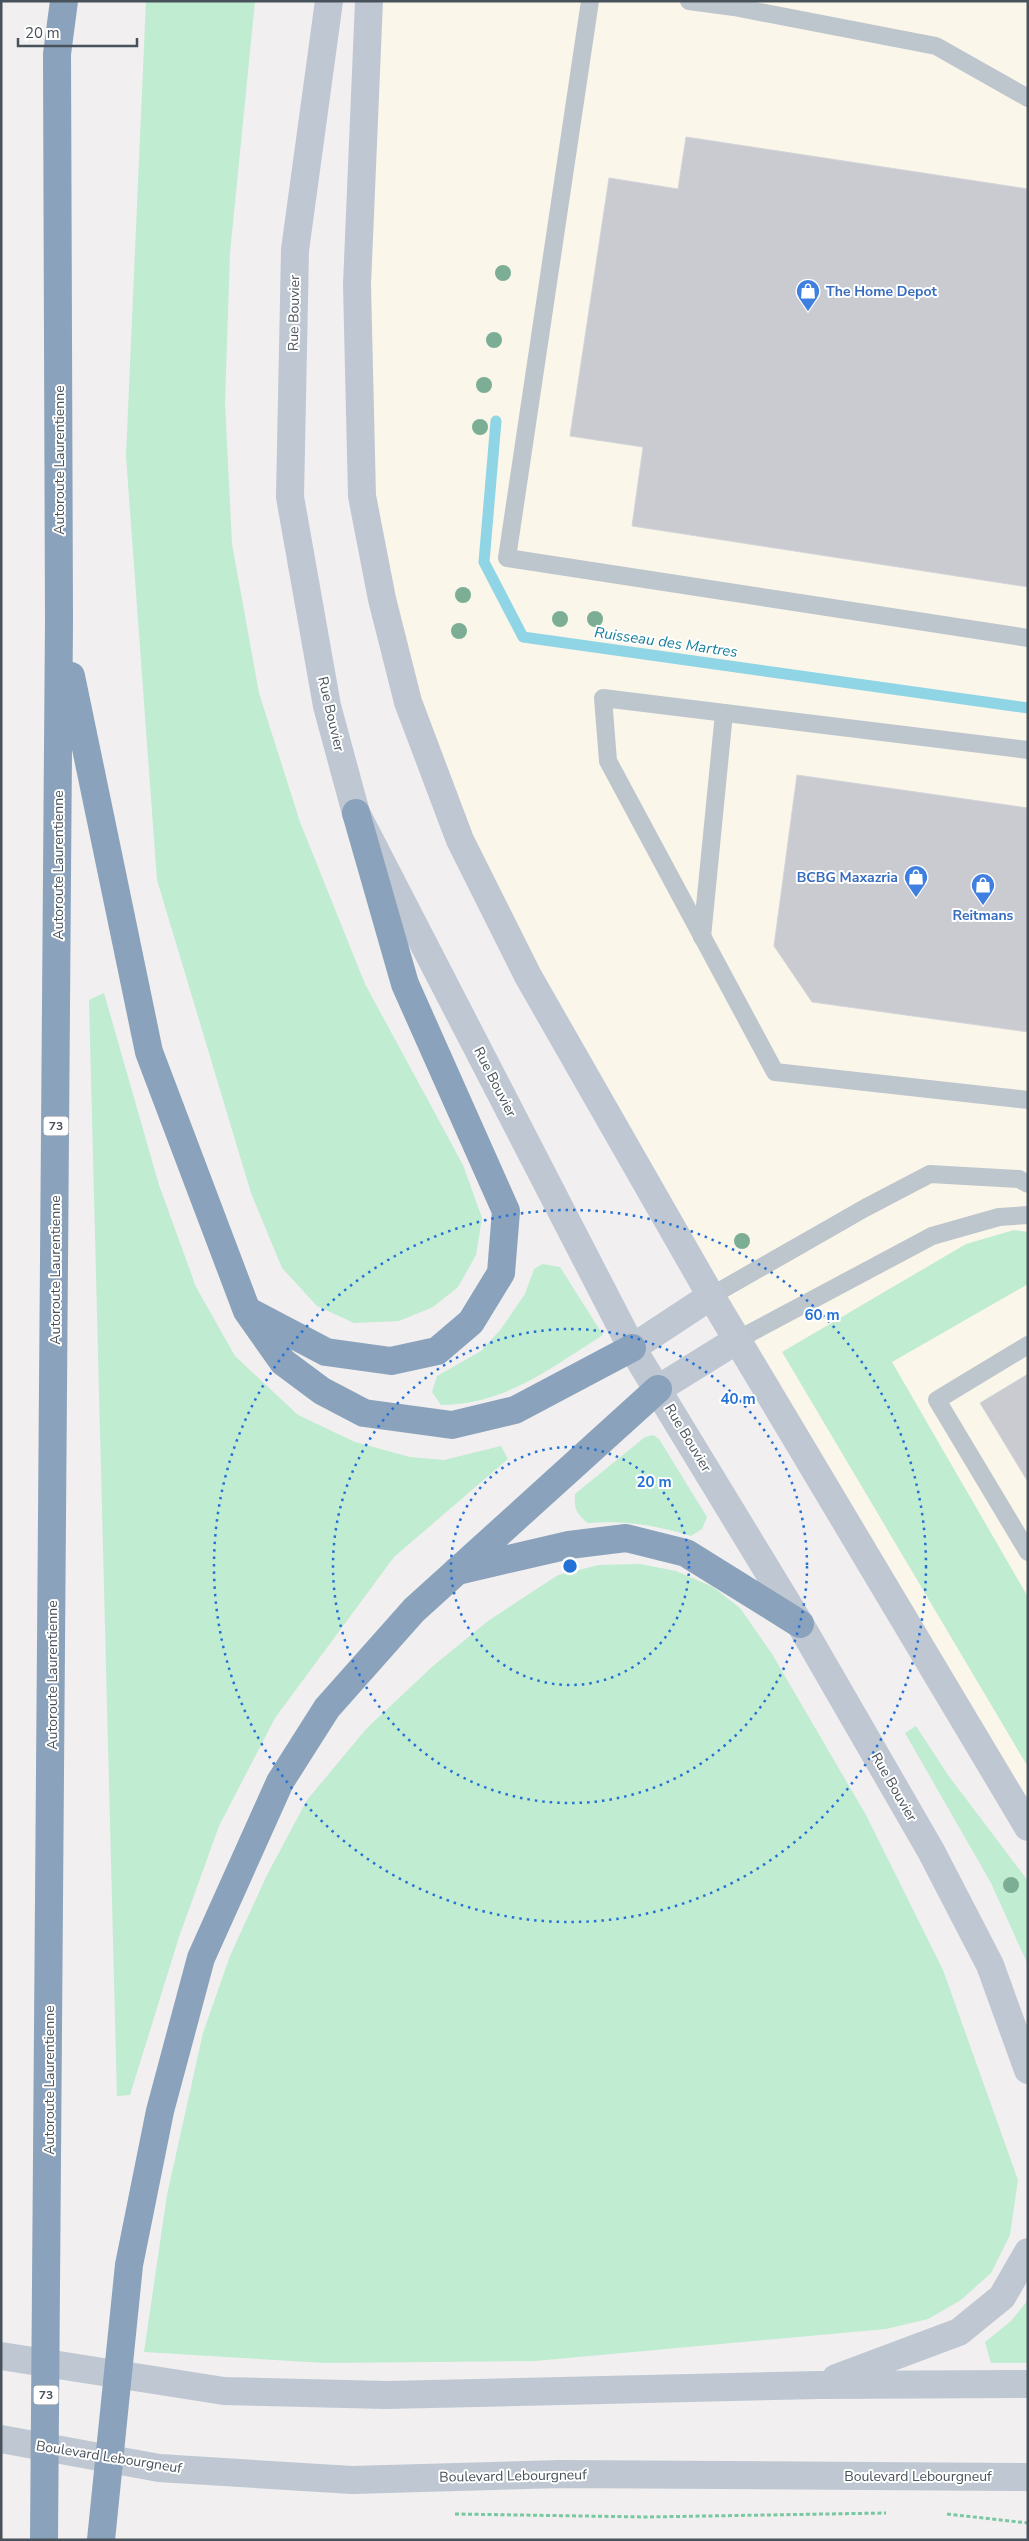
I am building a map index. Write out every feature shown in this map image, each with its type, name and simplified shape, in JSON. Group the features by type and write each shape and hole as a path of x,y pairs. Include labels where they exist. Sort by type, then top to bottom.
{"highway":[{"name":"Autoroute Laurentienne","path":"44,2540 48,2250 59,621 57,54 64,1"},
{"path":"59,621 149,1052 247,1310 283,1362 322,1391 364,1413 452,1425 515,1410 632,1348"},
{"path":"247,1310 326,1352 391,1361 436,1351 471,1322 501,1273 506,1211 405,984 356,813"},
{"path":"101,2540 129,2265 160,2111 201,1958 280,1782 327,1708 414,1610 658,1389"},
{"path":"456,1571 569,1545 626,1538 686,1553 800,1624"}],"street":[{"name":"Rue Bouvier","path":"329,1 295,250 290,497 327,706 356,813 632,1348 800,1624 931,1851 990,1964 1028,2070"},
{"path":"369,1 356,284 362,496 382,599 408,702 460,840 528,976 711,1296 1028,1827"},
{"path":"632,1348 711,1296"},
{"path":"658,1389 737,1340"},
{"path":"819,2385 959,2332 1002,2297 1028,2252"},
{"path":"1,2356 224,2391 386,2395 819,2385 1028,2384"},
{"name":"Boulevard Lebourgneuf","path":"1,2439 159,2468 352,2480 560,2474 1028,2477"}],"lane":[{"path":"590,1 507,558 1028,638"},
{"path":"689,1 734,7 936,46 1028,98"},
{"path":"1028,750 603,698 608,761 775,1072 1028,1100"},
{"path":"702,937 724,713"},
{"path":"711,1296 865,1208 930,1174 1019,1179 1028,1184"},
{"path":"737,1340 932,1236 999,1217 1028,1215"},
{"path":"1028,1345 936,1400 1028,1552"}],"shaded area":[{"path":"369,1 1028,1 1028,1827 460,840 362,496"}],"green space":[{"path":"146,1 255,1 230,253 225,403 232,544 259,693 300,822 365,984 463,1165 482,1218 476,1255 458,1287 433,1307 399,1321 354,1323 317,1306 282,1268 251,1193 157,880 126,456"},
{"path":"104,993 159,1185 196,1287 235,1356 298,1415 355,1442 410,1457 444,1460 501,1446 508,1459 394,1557 275,1718 219,1826 179,1937 130,2095 117,2096 89,1000"},
{"path":"1014,1230 1028,1232 1028,1284 892,1362 1028,1597 1028,1767 782,1352 966,1244"},
{"path":"542,1264 560,1267 603,1335 546,1371 507,1391 465,1403 441,1405 432,1392 437,1376 481,1351 501,1329 525,1294 534,1269"},
{"path":"653,1435 659,1439 707,1517 702,1529 691,1536 640,1524 615,1522 588,1523 577,1510 575,1494 645,1437"},
{"path":"640,1564 676,1571 713,1587 740,1608 772,1654 866,1815 943,1970 1018,2180 1010,2235 991,2273 961,2300 928,2319 886,2329 535,2361 325,2363 144,2352 167,2195 203,2033 230,1956 267,1875 307,1800 367,1728 433,1666 488,1621 558,1575 599,1565"},
{"path":"916,1726 948,1775 1028,1881 1028,1965 991,1883 905,1733"},
{"path":"1028,2300 1028,2363 991,2363 985,2342 1011,2321"}],"building":[{"name":"The Home Depot","path":"686,137 1028,189 1028,587 632,526 643,447 570,436 609,178 678,189"},
{"path":"797,775 1028,808 1028,1032 812,1002 774,946"},
{"path":"1028,1374 1028,1482 980,1403"}],"waterway":[{"name":"Ruisseau des Martres","path":"496,421 484,562 523,637 1028,708"}],"place":[{"name":"The Home Depot","path":"808,312"},
{"name":"BCBG Maxazria","path":"916,898"},
{"name":"Reitmans","path":"983,906"}]}
